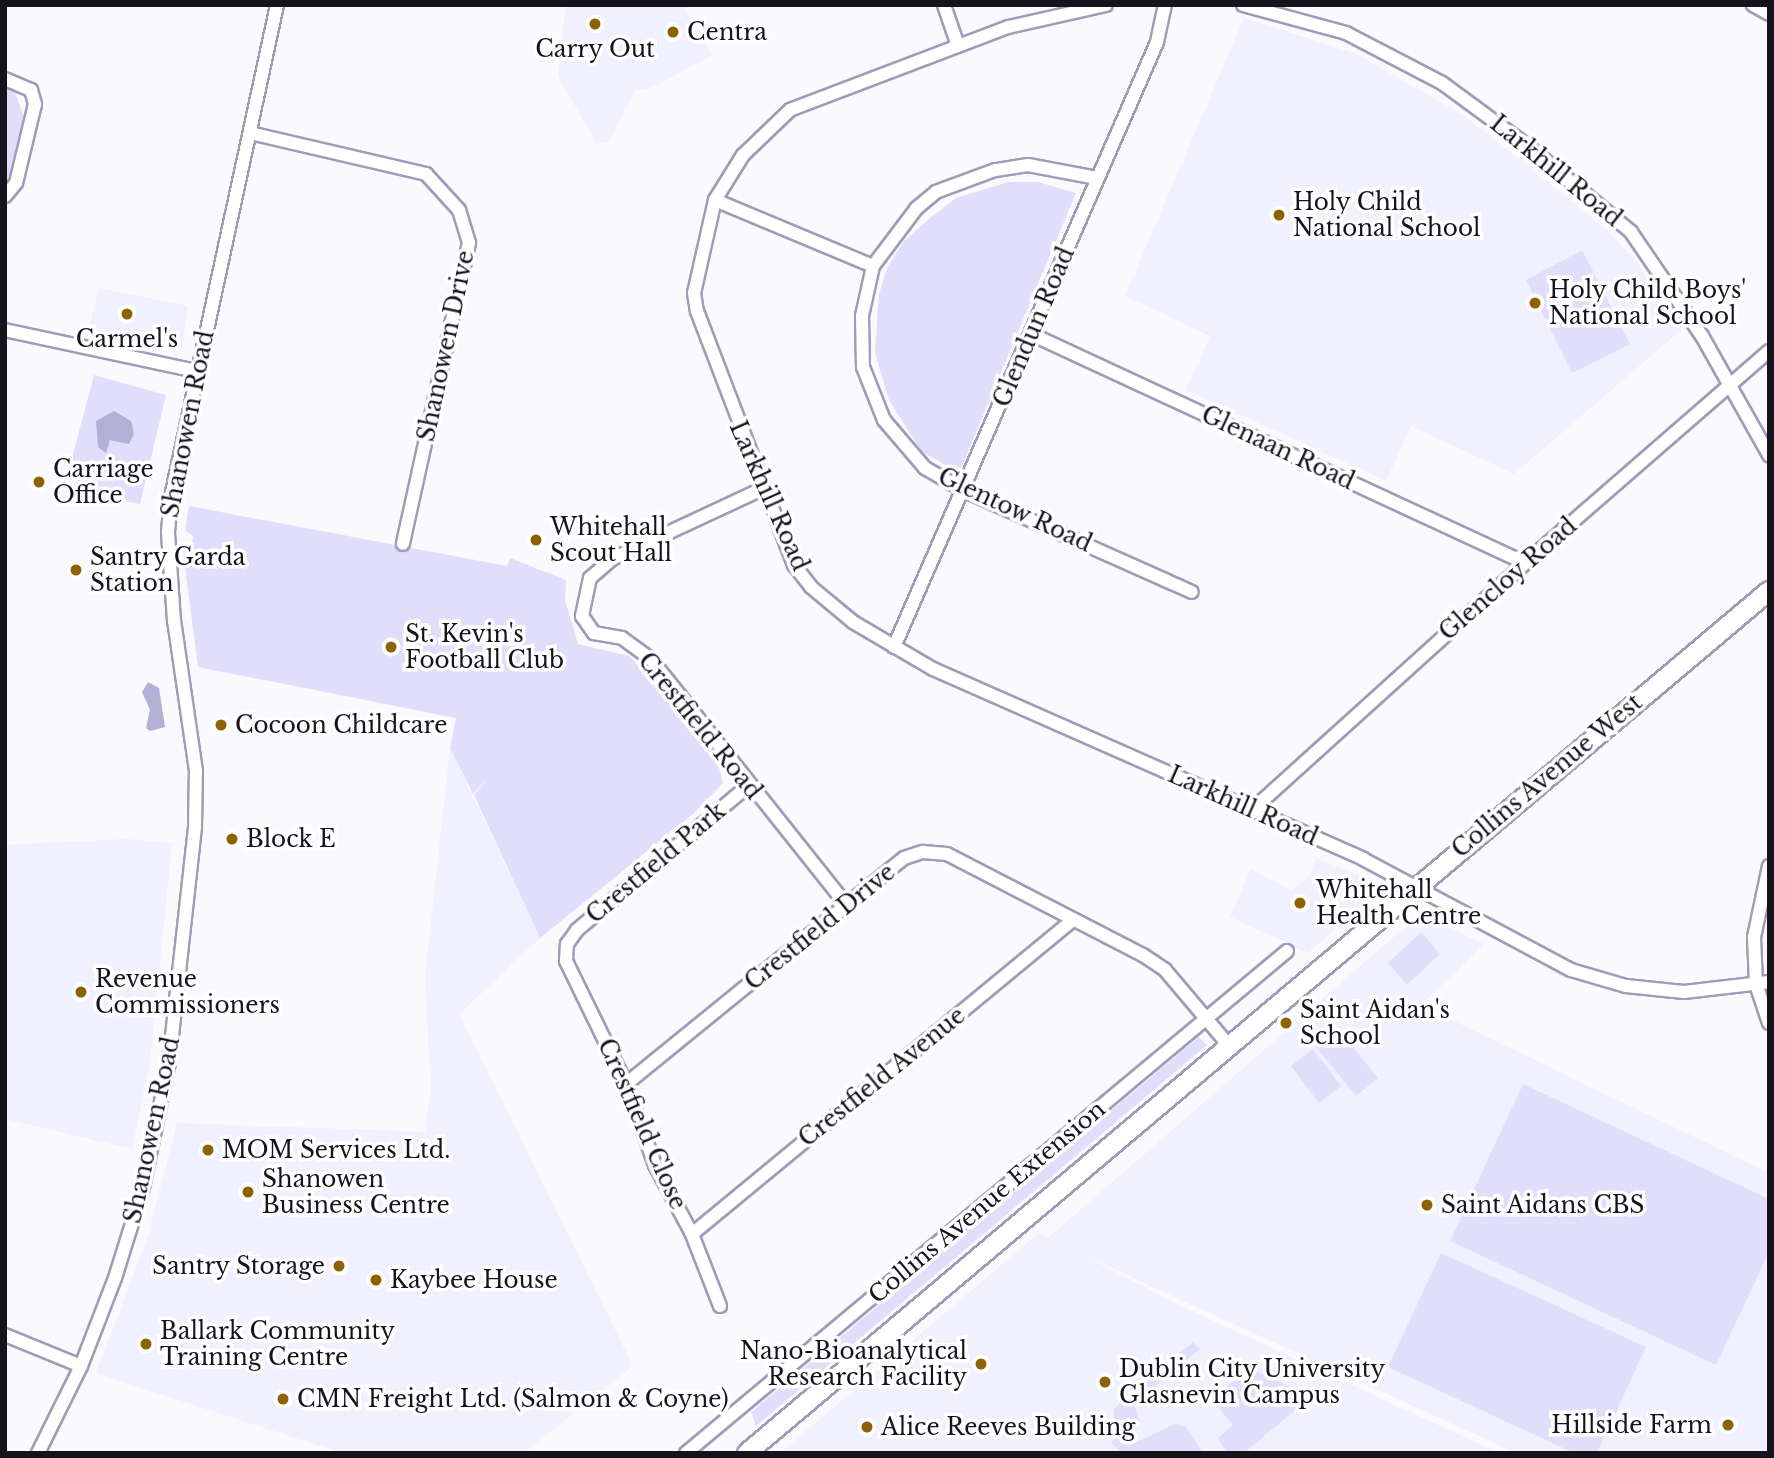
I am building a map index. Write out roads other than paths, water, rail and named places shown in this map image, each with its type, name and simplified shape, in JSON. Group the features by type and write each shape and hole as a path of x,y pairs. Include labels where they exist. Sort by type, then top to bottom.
{"main road":[{"name":"Collins Avenue West","path":"1327,963 1769,591"},
{"name":"Collins Avenue Extension","path":"747,1453 1231,1048 1327,963"}],"street":[{"name":"Shanowen Road","path":"38,1453 81,1366 144,1188 176,1013 196,771 174,621 168,532 171,497 277,5"},
{"path":"944,5 958,46"},
{"name":"Larkhill Road","path":"1106,5 1047,15 790,110 743,155 715,200 694,293 706,343 794,565 811,587 853,622 933,669 1252,810 1416,886 1510,941 1571,970 1615,983 1684,992 1762,983"},
{"name":"Glendun Road","path":"894,647 965,491 1157,42 1165,5"},
{"name":"Larkhill Road","path":"1243,5 1346,33 1442,83 1529,147 1631,232 1668,280 1769,455"},
{"path":"1754,5 1769,14"},
{"path":"5,79 30,90 35,104 16,183 5,196"},
{"name":"Shanowen Drive","path":"250,133 426,174 459,210 469,243 403,544"},
{"name":"Glentow Road","path":"1097,178 1028,165 961,180 916,209 873,266 860,341 871,392 884,420 925,468 965,491 1192,592"},
{"path":"715,200 873,266"},
{"path":"5,330 197,371"},
{"name":"Glenaan Road","path":"1031,334 1525,563"},
{"name":"Glencloy Road","path":"1252,810 1525,563 1769,352"},
{"name":"Crestfield Road","path":"762,489 612,559 590,578 582,616 594,633 622,638 650,658 847,906"},
{"name":"Crestfield Park","path":"567,944 577,930 749,785"},
{"name":"Crestfield Drive","path":"626,1084 904,858 935,853 947,854 1154,962 1207,1016 1231,1048"},
{"path":"1769,866 1754,937 1769,1023"},
{"name":"Crestfield Avenue","path":"692,1234 1073,920"},
{"name":"Crestfield Close","path":"567,944 566,961 626,1084 655,1165 692,1234 720,1306"},
{"name":"Collins Avenue Extension","path":"686,1453 1287,951"},
{"path":"5,1335 81,1366"}],"place":[{"name":"Carry Out","path":"595,24"},
{"name":"Centra","path":"673,32"},
{"name":"Holy Child National School","path":"1279,215"},
{"name":"Holy Child Boys' National School","path":"1535,303"},
{"name":"Carmel's","path":"127,314"},
{"name":"Carriage Office","path":"39,482"},
{"name":"Whitehall Scout Hall","path":"536,540"},
{"name":"Santry Garda Station","path":"76,570"},
{"name":"St. Kevin's Football Club","path":"391,647"},
{"name":"Cocoon Childcare","path":"221,725"},
{"name":"Block E","path":"232,839"},
{"name":"Whitehall Health Centre","path":"1300,903"},
{"name":"Revenue Commissioners","path":"81,992"},
{"name":"Saint Aidan's School","path":"1286,1023"},
{"name":"MOM Services Ltd.","path":"208,1150"},
{"name":"Shanowen Business Centre","path":"248,1192"},
{"name":"Saint Aidans CBS","path":"1427,1205"},
{"name":"Santry Storage","path":"339,1266"},
{"name":"Kaybee House","path":"376,1280"},
{"name":"Ballark Community Training Centre","path":"146,1344"},
{"name":"Nano-Bioanalytical Research Facility","path":"981,1364"},
{"name":"Dublin City University Glasnevin Campus","path":"1105,1382"},
{"name":"CMN Freight Ltd. (Salmon & Coyne)","path":"283,1399"},
{"name":"Hillside Farm","path":"1728,1425"},
{"name":"Alice Reeves Building","path":"867,1427"}]}
